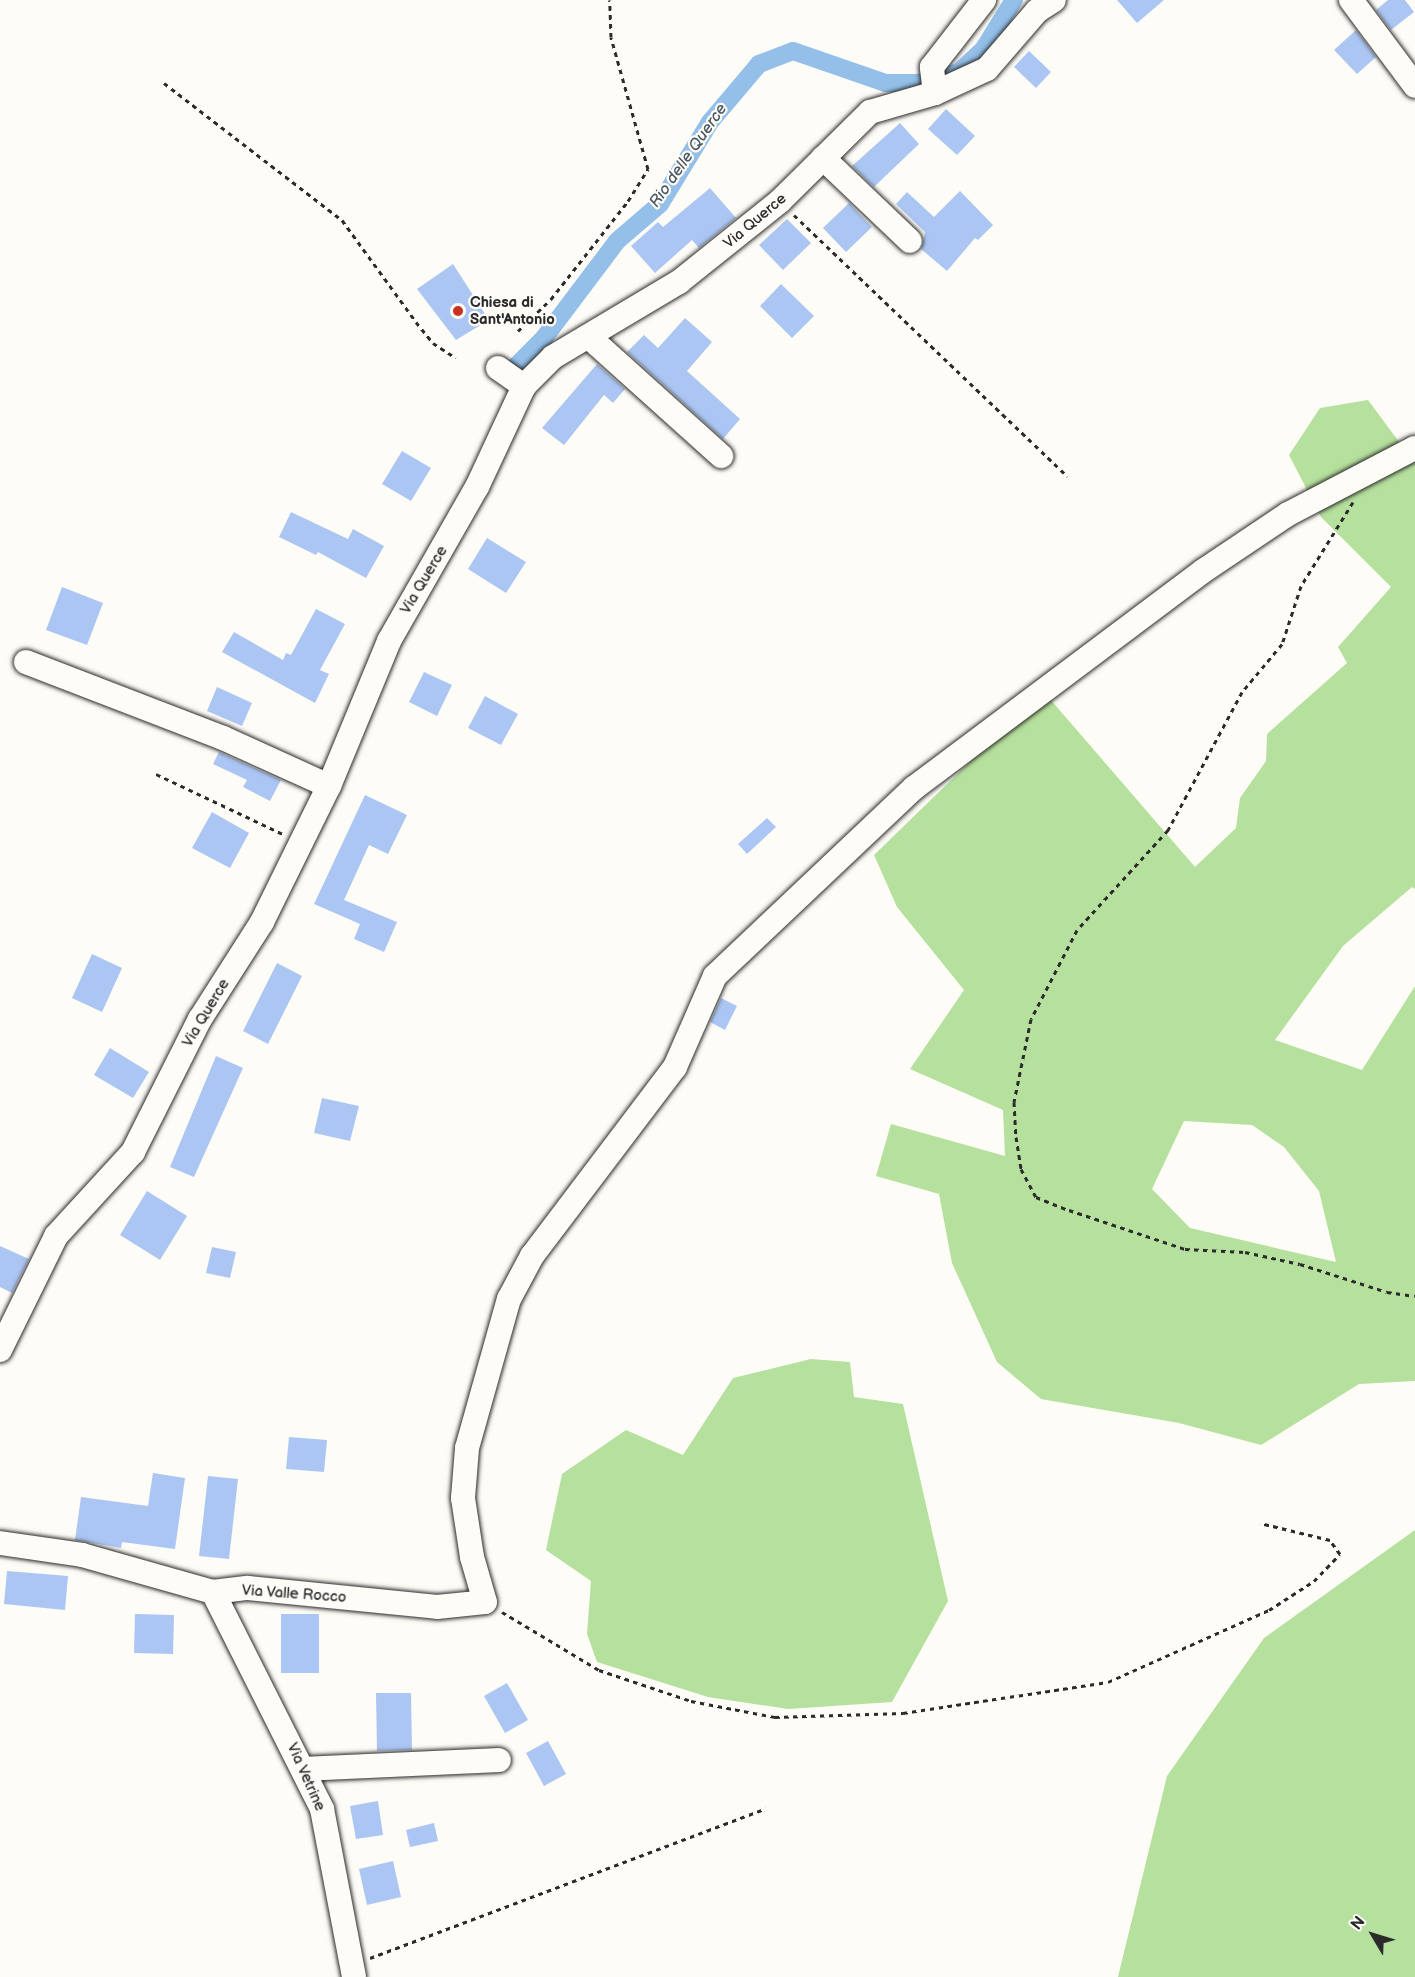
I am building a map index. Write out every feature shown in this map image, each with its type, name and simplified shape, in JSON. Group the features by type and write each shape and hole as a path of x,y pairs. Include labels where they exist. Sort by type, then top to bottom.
{"street":[{"name":"Via Querce","path":"0,1350 56,1236 133,1152 200,1019 262,922 329,786 389,641 477,486 524,386 553,357 680,282 780,201 870,112 933,82 987,69 1037,11 1054,0"},
{"path":"1351,0 1415,86"},
{"path":"933,82 972,6"},
{"path":"824,158 910,241"},
{"path":"589,337 721,456"},
{"path":"498,368 524,386"},
{"path":"485,1602 472,1557 464,1498 466,1458 509,1299 532,1256 675,1067 715,976 914,788 1203,571 1288,514 1415,448"},
{"path":"26,662 224,738 329,786"},
{"name":"Via Valle Rocco","path":"0,1543 82,1555 213,1592 248,1588 437,1607 485,1602"},
{"name":"Via Vetrine","path":"213,1592 322,1809 353,1971"},
{"path":"303,1769 499,1760"}],"path":[{"path":"518,331 551,299 628,201 648,169 611,37 610,0"},
{"path":"164,83 336,214 361,240 433,343 456,358"},
{"path":"780,201 1067,476"},
{"path":"1364,473 1344,521 1300,586 1282,644 1242,692 1168,830 1077,930 1031,1019 1014,1102 1021,1169 1036,1197 1185,1249 1256,1254 1300,1263 1388,1292 1415,1296"},
{"path":"156,774 301,842"},
{"path":"485,1602 599,1670 691,1701 775,1717 903,1713 1108,1682 1160,1656 1269,1610 1314,1581 1340,1554 1330,1540 1260,1523"},
{"path":"353,1971 766,1808"}],"green space":[{"path":"1368,400 1411,458 1415,456 1415,889 1412,887 1343,946 1275,1040 1362,1070 1415,986 1415,1381 1359,1384 1261,1445 1179,1423 1041,1399 997,1362 952,1263 939,1194 876,1176 891,1124 1005,1156 1003,1110 910,1069 964,990 897,907 874,855 974,758 1050,699 1195,867 1236,828 1240,798 1266,761 1267,734 1347,663 1338,647 1391,587 1321,517 1289,455 1320,408","holes":["1184,1121 1252,1125 1284,1147 1319,1191 1336,1262 1190,1228 1152,1189"]},
{"path":"811,1359 850,1362 854,1397 903,1404 948,1601 892,1702 788,1709 708,1697 597,1662 587,1634 591,1581 546,1550 562,1474 626,1430 683,1455 733,1378"},
{"path":"1415,1530 1415,1977 1118,1977 1167,1776 1264,1638"}],"building":[{"path":"1117,0 1164,0 1137,23"},
{"path":"1388,0 1405,0 1414,12 1391,30 1376,10"},
{"path":"1356,30 1376,57 1357,74 1334,50"},
{"path":"1029,51 1051,72 1036,88 1014,67"},
{"path":"946,109 975,136 957,155 928,129"},
{"path":"900,123 919,144 874,187 852,166"},
{"path":"710,188 736,218 699,248 692,240 655,273 631,246 658,222 663,227"},
{"path":"960,191 993,225 978,240 975,238 947,271 921,249 925,232 896,204 907,192 934,217"},
{"path":"849,203 872,227 846,252 823,228"},
{"path":"787,219 811,243 783,270 759,245"},
{"name":"Chiesa di Sant'Antonio","path":"453,264 489,320 456,340 417,289"},
{"path":"781,284 814,316 792,338 760,306"},
{"path":"685,318 712,342 687,371 740,419 723,439 627,352 644,335 658,348"},
{"path":"597,364 625,389 613,403 604,395 564,445 542,428"},
{"path":"402,451 431,468 411,501 382,484"},
{"path":"291,512 348,539 353,529 384,546 366,578 318,552 316,555 279,537"},
{"path":"487,538 526,562 506,593 468,569"},
{"path":"62,587 103,603 87,645 46,630"},
{"path":"316,609 345,624 320,670 329,674 315,703 222,652 234,632 283,660 286,653 291,655"},
{"path":"424,672 452,685 437,716 409,702"},
{"path":"217,687 252,703 242,726 207,711"},
{"path":"485,696 518,714 501,745 468,728"},
{"path":"219,752 281,780 270,801 243,787 247,780 213,764"},
{"path":"365,795 407,815 388,854 369,845 344,900 397,922 384,952 354,939 360,924 314,904"},
{"path":"212,812 249,833 230,868 192,848"},
{"path":"767,818 776,827 747,854 738,844"},
{"path":"92,954 122,968 102,1012 72,998"},
{"path":"277,963 302,976 268,1044 243,1031"},
{"path":"721,998 737,1006 725,1030 710,1022"},
{"path":"110,1048 149,1072 133,1098 94,1075"},
{"path":"216,1056 243,1068 194,1177 170,1167"},
{"path":"322,1098 359,1106 350,1141 314,1133"},
{"path":"147,1191 187,1216 160,1260 120,1235"},
{"path":"0,1246 29,1259 12,1293 0,1287"},
{"path":"212,1247 236,1252 230,1278 206,1273"},
{"path":"289,1437 327,1440 324,1472 286,1469"},
{"path":"153,1473 185,1478 175,1549 122,1542 121,1548 75,1540 81,1497 148,1506"},
{"path":"208,1476 238,1479 229,1559 199,1556"},
{"path":"7,1571 68,1576 65,1610 4,1604"},
{"path":"135,1614 174,1615 173,1654 134,1653"},
{"path":"281,1614 319,1614 319,1673 281,1673"},
{"path":"507,1683 528,1720 505,1733 484,1696"},
{"path":"376,1693 411,1693 412,1750 377,1751"},
{"path":"548,1741 566,1774 544,1786 526,1753"},
{"path":"378,1801 383,1835 356,1839 350,1806"},
{"path":"434,1823 438,1841 410,1847 406,1830"},
{"path":"393,1861 401,1897 367,1905 359,1869"}],"waterway":[{"name":"Rio delle Querce","path":"516,366 544,338 617,241 660,204 710,122 759,64 793,51 886,83 918,83 959,72 983,50 1014,0"}],"place":[{"name":"Chiesa di Sant'Antonio","path":"458,311"}]}
